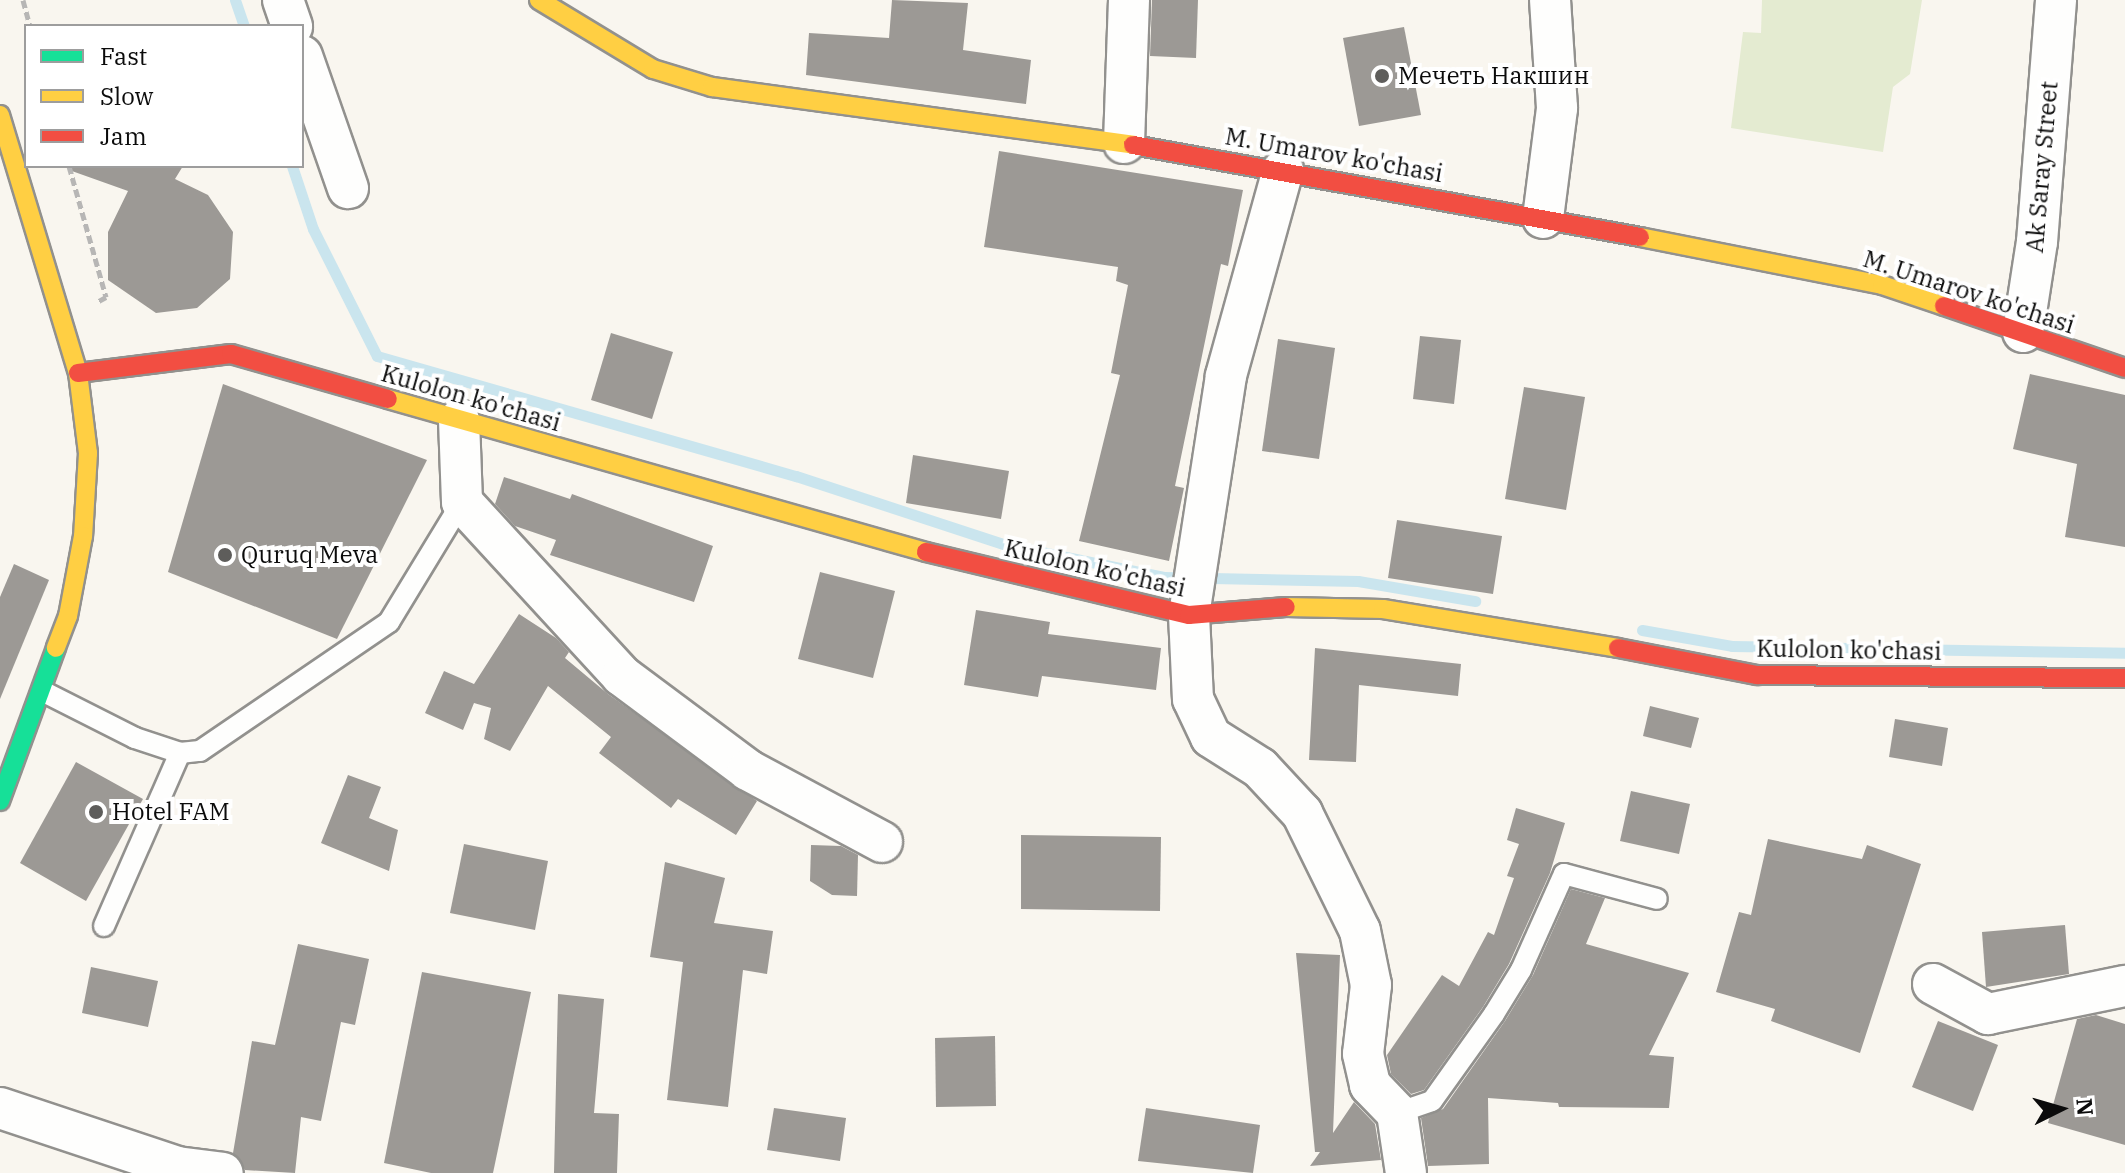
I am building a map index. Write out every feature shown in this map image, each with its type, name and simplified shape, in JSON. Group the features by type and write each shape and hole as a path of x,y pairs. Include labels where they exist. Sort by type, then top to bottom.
{"main road":[{"name":"M. Umarov ko'chasi","path":"539,0 653,69 712,87 1124,143 1543,218 1882,285 2125,368"},
{"path":"0,115 78,373 88,453 83,536 68,616 44,692 0,801"},
{"name":"Kulolon ko'chasi","path":"78,373 231,354 966,563 1314,605 1383,609 1565,637 1757,675 2125,678"}],"street":[{"path":"283,0 291,24"},
{"path":"1124,143 1129,0"},
{"path":"1543,218 1557,108 1550,0"},
{"name":"Ak Saray Street","path":"2023,332 2037,242 2056,0"},
{"path":"304,62 348,188"},
{"path":"1283,170 1226,376 1192,590 1193,699 1211,737 1260,768 1302,813 1360,931 1371,985 1363,1054 1370,1085 1397,1113 1406,1173"},
{"path":"459,420 462,502 622,676 748,770 882,842"},
{"path":"1933,984 1988,1014 2125,986"},
{"path":"0,1108 177,1167 223,1173"}],"lane":[{"path":"44,692 135,738 180,753 200,751 389,622 462,502"},
{"path":"104,926 180,753"},
{"path":"1397,1113 1432,1101 1494,1014 1521,970 1564,874 1657,899"}],"path":[{"path":"23,0 29,24"}],"green space":[{"path":"1762,0 1922,0 1910,74 1893,87 1883,152 1731,128 1743,32 1761,33"}],"building":[{"path":"892,0 968,3 963,50 1031,60 1026,104 806,75 809,33 889,38"},
{"path":"1152,0 1198,0 1196,58 1150,56"},
{"name":"Мечеть Накшин","path":"1404,27 1421,115 1359,126 1343,38"},
{"path":"999,151 1243,190 1228,266 1221,264 1175,486 1184,488 1169,561 1079,541 1120,375 1111,373 1128,285 1116,281 1118,267 984,247"},
{"path":"182,168 175,179 208,195 233,232 230,279 197,308 156,313 108,280 108,232 128,191 69,170"},
{"path":"611,333 673,352 652,419 591,400"},
{"path":"1420,336 1461,340 1454,404 1413,399"},
{"path":"1278,339 1335,348 1319,459 1262,451"},
{"path":"2030,374 2125,395 2125,547 2065,537 2077,464 2013,449"},
{"path":"223,384 427,460 337,639 168,572"},
{"path":"1524,387 1585,397 1566,510 1505,499"},
{"path":"913,455 1009,471 1001,519 906,503"},
{"path":"504,477 570,499 572,494 713,546 694,602 550,555 556,540 515,526 495,504"},
{"path":"1397,520 1502,536 1493,594 1388,578"},
{"path":"14,564 49,580 0,699 0,597"},
{"path":"820,572 895,591 873,678 798,659"},
{"path":"976,610 1050,622 1048,634 1161,648 1156,690 1042,676 1038,697 964,685"},
{"path":"519,614 556,638 569,652 565,658 608,694 757,801 736,835 678,799 671,808 599,753 611,737 548,686 510,751 484,739 491,708 474,703 463,730 425,713 444,671 474,684"},
{"path":"1315,648 1461,664 1458,696 1359,685 1356,762 1309,760"},
{"path":"1650,706 1699,718 1691,748 1643,736"},
{"path":"1895,719 1948,728 1942,766 1889,757"},
{"path":"76,762 143,799 86,901 20,863"},
{"path":"348,775 381,787 369,818 398,830 389,871 321,843"},
{"path":"1631,791 1690,804 1679,854 1620,841"},
{"path":"1516,808 1565,823 1550,873 1509,964 1483,1007 1424,1090 1411,1094 1391,1074 1387,1055 1442,975 1459,986 1488,932 1494,935 1514,878 1507,876 1519,844 1507,840"},
{"path":"1021,835 1161,837 1160,911 1021,909"},
{"path":"1768,839 1862,859 1867,845 1921,864 1860,1053 1771,1021 1775,1009 1716,992 1739,912 1751,915"},
{"path":"464,844 548,861 535,930 450,913"},
{"path":"811,845 841,846 858,855 857,896 832,895 810,881"},
{"path":"665,862 725,878 714,923 773,931 767,974 743,970 728,1107 667,1100 683,962 650,957"},
{"path":"1571,889 1605,898 1586,944 1689,973 1649,1055 1674,1057 1669,1108 1559,1107 1558,1103 1488,1098 1489,1164 1428,1166 1421,1118 1443,1109 1505,1021 1533,975"},
{"path":"2065,925 2069,974 1986,987 1982,932"},
{"path":"298,944 369,959 355,1025 341,1022 321,1121 301,1117 295,1173 245,1170 233,1153 252,1041 275,1045"},
{"path":"1296,953 1340,955 1333,1133 1354,1102 1375,1124 1381,1160 1310,1166 1320,1152 1315,1152"},
{"path":"91,967 158,981 148,1027 82,1013"},
{"path":"422,972 531,992 493,1173 431,1173 384,1163"},
{"path":"558,994 604,999 594,1113 619,1114 617,1173 554,1173"},
{"path":"2096,1015 2125,1024 2125,1145 2048,1123 2077,1019"},
{"path":"1938,1021 1998,1045 1973,1111 1912,1087"},
{"path":"995,1036 996,1106 936,1107 935,1038"},
{"path":"774,1108 846,1118 840,1161 767,1150"},
{"path":"1146,1108 1260,1125 1253,1173 1138,1161"}],"waterway":[{"path":"235,0 243,24"},
{"path":"293,168 313,229 377,356 796,476 1003,544 1164,577 1358,581 1475,601"},
{"path":"1642,630 1732,646 2125,653"}],"traffic: fast":[{"path":"0,801 56,648"}],"traffic: slow":[{"path":"539,0 653,69 712,87 1133,145"},
{"path":"0,115 78,373 88,453 83,536 68,616 56,648"},
{"path":"1640,237 1882,285 1944,306"},
{"path":"388,399 926,552"},
{"path":"1286,607 1383,609 1618,648"}],"traffic: jam":[{"path":"1133,145 1640,237"},
{"path":"1944,306 2125,368"},
{"path":"78,373 231,354 388,399"},
{"path":"926,552 1189,615 1286,607"},
{"path":"1618,648 1757,675 2125,678"}],"place":[{"name":"Мечеть Накшин","path":"1382,76"},
{"name":"Quruq Meva","path":"225,555"},
{"name":"Hotel FAM","path":"96,812"}]}
